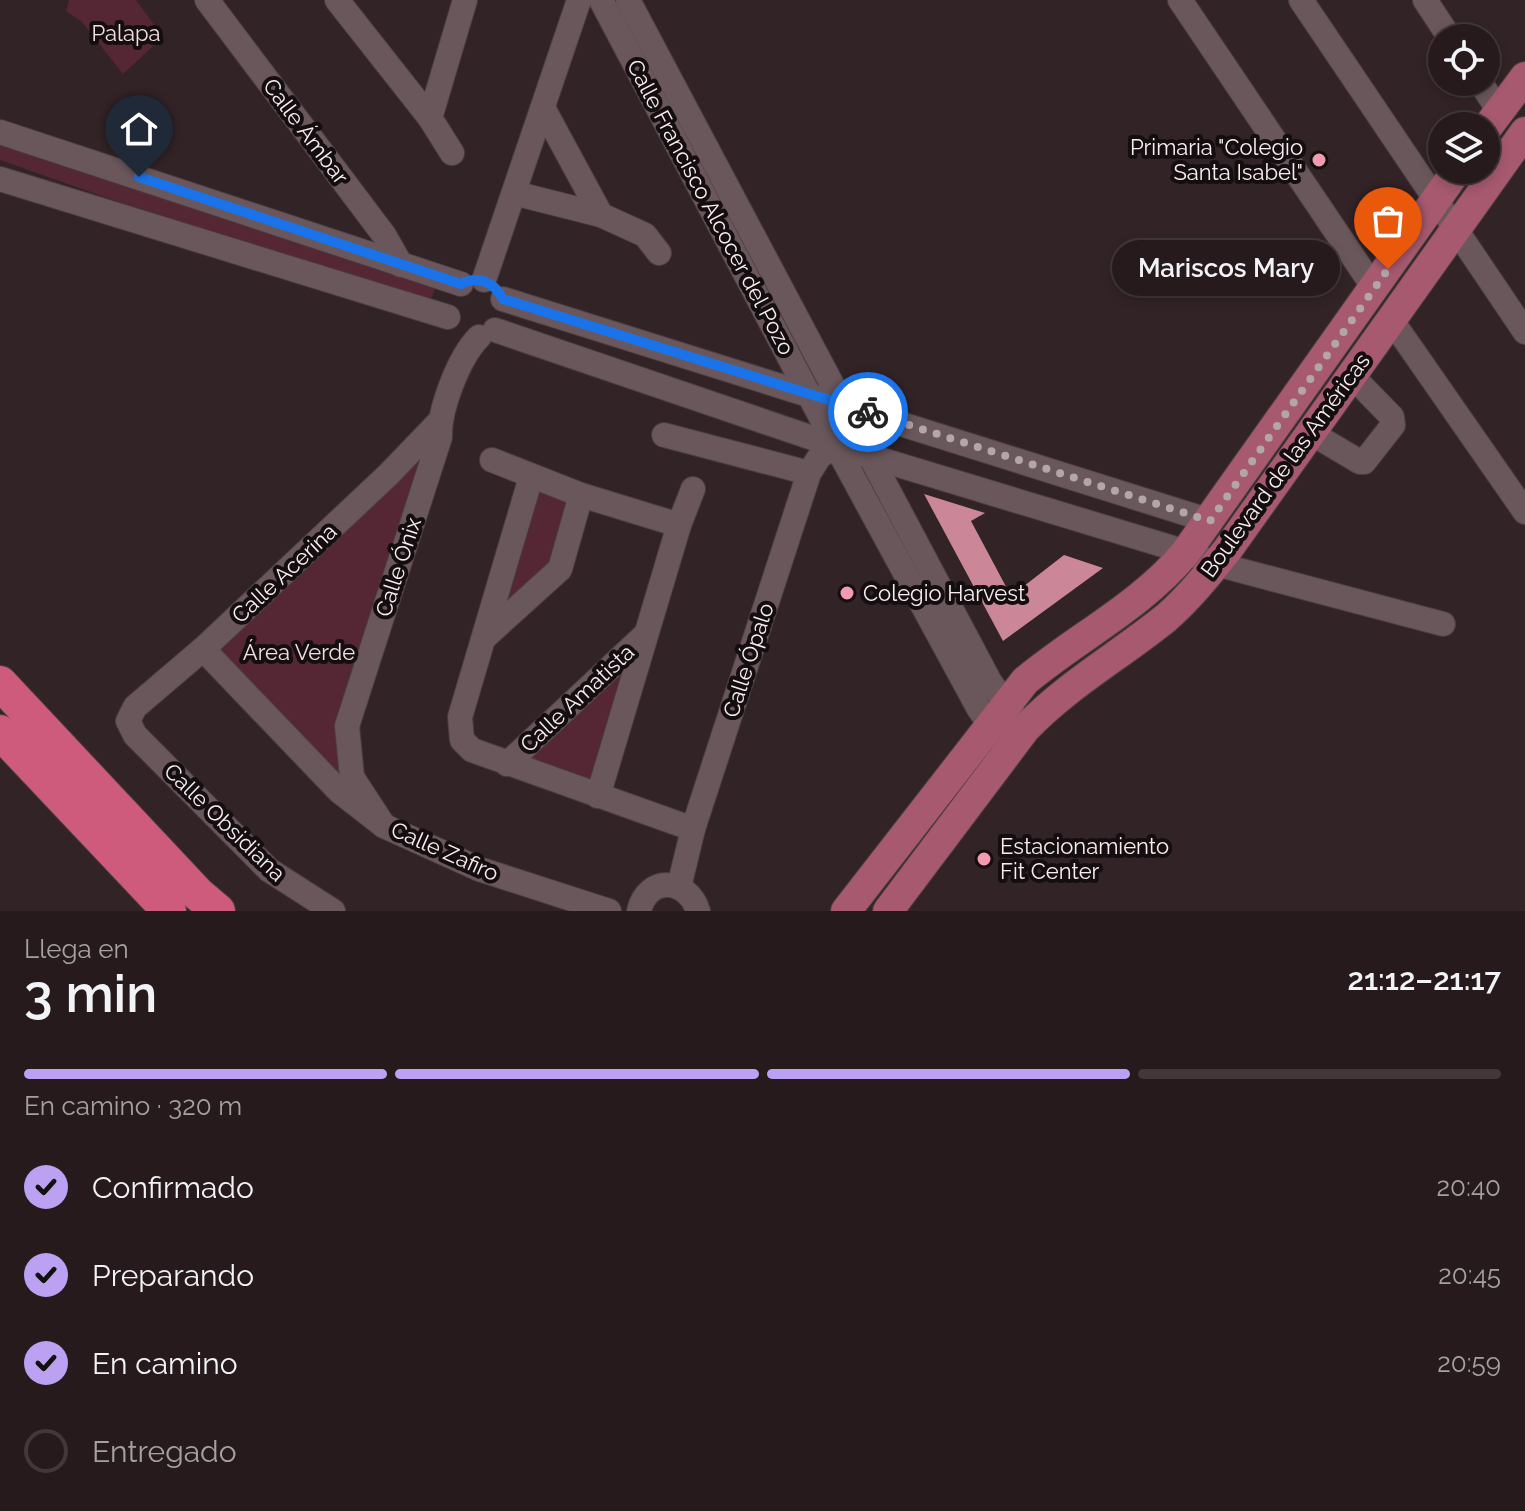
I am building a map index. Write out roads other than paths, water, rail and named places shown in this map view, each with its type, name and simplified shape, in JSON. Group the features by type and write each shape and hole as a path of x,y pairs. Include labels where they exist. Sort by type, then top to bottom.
{"highway":[{"path":"0,683 198,894 218,911"},
{"path":"0,732 169,911"}],"main road":[{"path":"1498,112 1525,77"},
{"name":"Boulevard de las Américas","path":"888,911 1017,739 1066,690 1166,618 1216,564 1454,229 1522,145"},
{"name":"Boulevard de las Américas","path":"846,911 1025,681 1055,656 1127,609 1155,586 1186,552 1447,184"}],"street":[{"name":"Calle Ámbar","path":"207,0 384,235 401,265"},
{"path":"337,0 430,118 452,153"},
{"path":"430,118 465,0"},
{"path":"469,333 449,298 472,282 514,193 579,0"},
{"name":"Calle Francisco Alcocer del Pozo","path":"601,0 836,446 997,715 1017,739"},
{"name":"Calle Francisco Alcocer del Pozo","path":"628,0 990,682 997,715"},
{"path":"1180,0 1374,288"},
{"path":"1301,0 1525,332"},
{"path":"1425,0 1441,24"},
{"path":"543,108 601,215"},
{"path":"0,132 401,265 493,284 503,299 504,316 469,333"},
{"path":"0,179 469,333 1186,552 1216,564 1443,624"},
{"path":"514,193 601,215 645,235 659,253"},
{"path":"503,299 1210,521"},
{"path":"1390,318 1525,512"},
{"name":"Calle Ónix","path":"384,826 352,777 347,726 440,437 439,422 469,333"},
{"path":"1311,433 1364,462 1393,425 1392,417 1351,375"},
{"name":"Calle Acerina","path":"128,721 135,707 203,649 388,475 439,422"},
{"path":"664,435 809,473"},
{"name":"Calle Ópalo","path":"679,887 693,829 809,473 820,456 836,446"},
{"path":"410,451 420,451 426,456 430,468"},
{"path":"492,460 581,495 679,525"},
{"name":"Calle Amatista","path":"531,477 460,717 462,740 472,750 507,764 693,829"},
{"name":"Calle Amatista","path":"598,796 679,525 693,489"},
{"path":"485,637 560,569 581,495"},
{"name":"Calle Amatista","path":"507,764 647,633"},
{"name":"Calle Zafiro","path":"203,649 339,791 384,826 479,869 609,911"},
{"name":"Calle Obsidiana","path":"128,721 135,735 269,870 333,911"},
{"path":"639,911 644,898 659,886 679,887 694,900 700,911"}],"place":[{"name":"Primaria \"Colegio Santa Isabel\"","path":"1319,160"},
{"name":"Mariscos Mary","path":"1388,269"},
{"name":"Colegio Harvest","path":"847,593"},
{"name":"Estacionamiento Fit Center","path":"984,859"}],"park label":[{"name":"Palapa","path":"126,33"},
{"name":"Área Verde","path":"299,652"}]}
